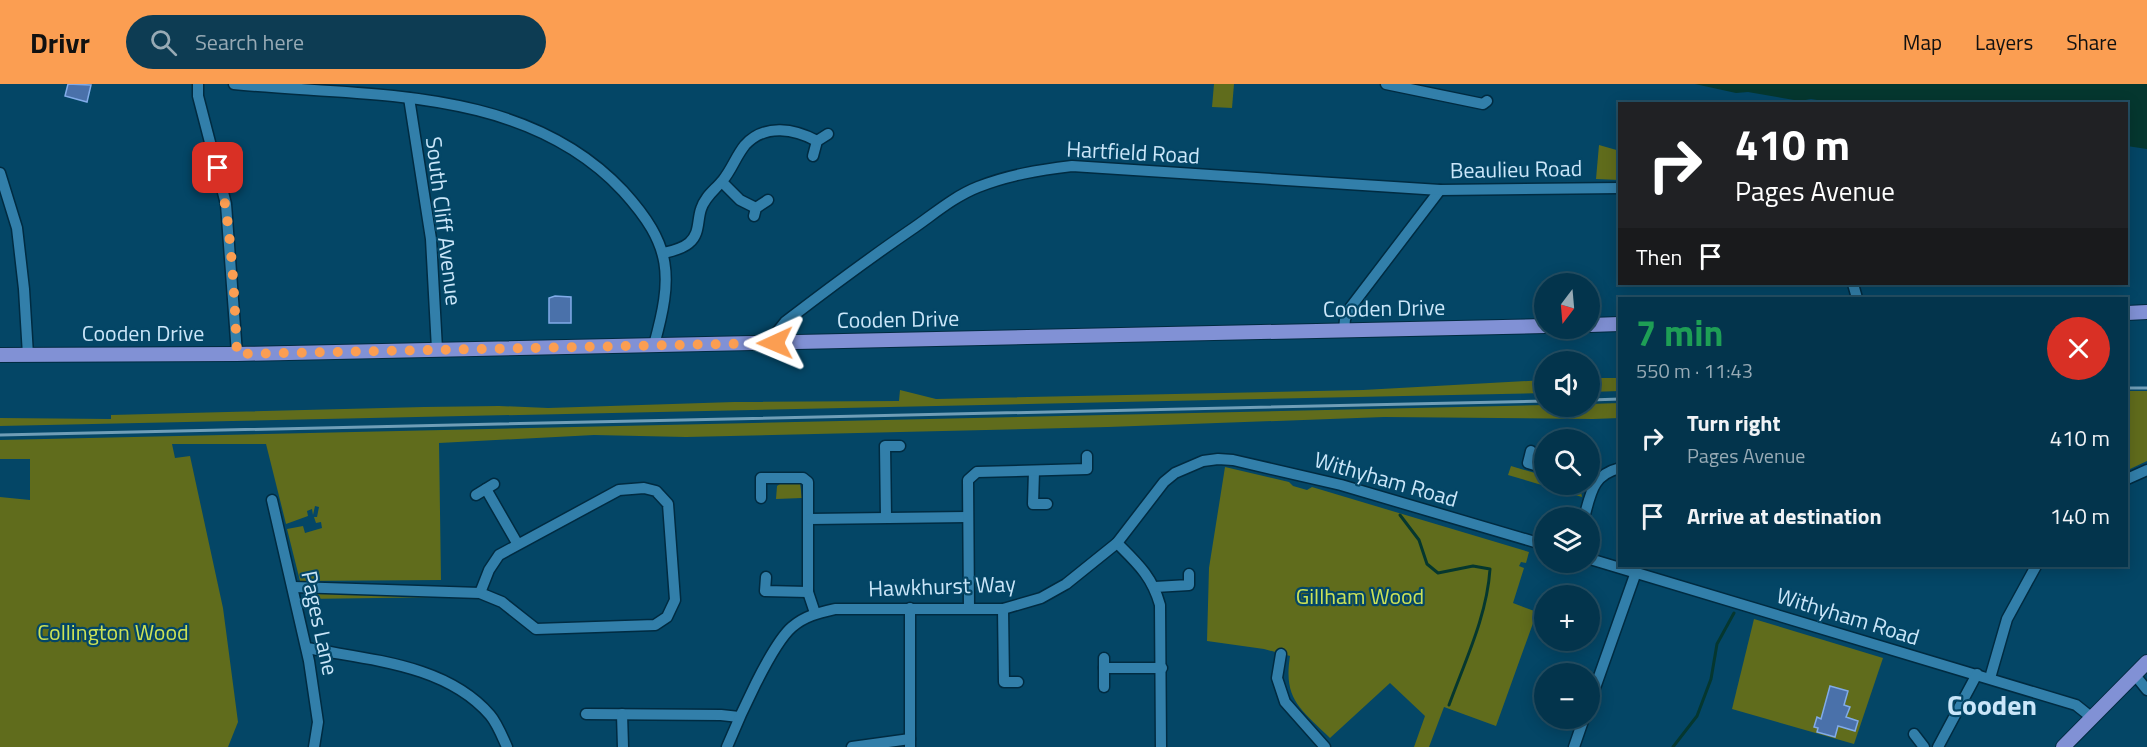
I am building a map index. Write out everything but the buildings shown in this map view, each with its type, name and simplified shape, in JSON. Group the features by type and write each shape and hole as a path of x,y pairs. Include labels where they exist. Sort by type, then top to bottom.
{"main road":[{"path":"2128,313 2147,312"},
{"path":"1600,325 1618,324"},
{"name":"Cooden Drive","path":"0,355 237,354 1534,326"},
{"path":"2063,747 2147,662"}],"street":[{"path":"198,84 198,96 226,204 237,354"},
{"path":"234,84 409,98 467,108 519,123 573,149 601,169 636,206 651,227 664,253 667,288 654,345"},
{"path":"1386,84 1484,104 1487,101"},
{"name":"South Cliff Avenue","path":"409,98 431,239 437,349"},
{"path":"664,253 690,242 698,227 700,209 708,194 722,182 745,146 753,138 768,132 783,130 801,133 817,141"},
{"path":"813,156 817,141 828,134"},
{"name":"Hartfield Road","path":"775,343 777,332 785,322 848,273 947,205 975,188 1006,177 1072,166 1440,190"},
{"path":"0,173 17,228 28,355"},
{"path":"722,182 755,212 768,200"},
{"name":"Beaulieu Road","path":"1344,330 1345,319 1350,308 1440,190 1618,188"},
{"path":"886,517 885,446 900,446"},
{"path":"1531,451 1528,463 1534,465"},
{"path":"969,608 968,480 977,472 1087,469 1087,456"},
{"name":"Hawkhurst Way","path":"727,747 739,717 789,629 815,614 835,609 1003,609 1041,598 1074,577 1117,543 1164,482 1188,465 1218,459 1286,471"},
{"path":"1600,478 1618,468"},
{"path":"2128,479 2147,470"},
{"path":"1034,471 1033,504 1047,504"},
{"name":"Withyham Road","path":"1286,471 1341,484 1534,542"},
{"path":"761,498 761,477 803,478 808,482 810,519 808,592 815,614"},
{"path":"294,587 480,593 502,602 530,625 548,630 656,625 667,617 675,600 668,504 656,491 644,488 619,490 517,543 499,555 489,570 480,593"},
{"path":"485,490 517,543"},
{"name":"Pages Lane","path":"270,505 294,587 307,648 318,722 314,747"},
{"path":"810,519 967,517"},
{"path":"1117,543 1147,573 1155,587 1160,605 1161,747"},
{"name":"Withyham Road","path":"1600,562 1618,567"},
{"name":"Withyham Road","path":"1618,567 2076,705 2091,717"},
{"path":"1990,678 2007,619 2035,567"},
{"path":"1600,674 1636,572"},
{"path":"1155,587 1189,585 1189,574"},
{"path":"765,577 765,591 808,592"},
{"path":"852,747 910,743 910,608"},
{"path":"1003,609 1004,682 1018,682"},
{"path":"307,648 403,667 433,676 459,688 471,696 491,716 507,747"},
{"path":"1281,654 1277,678 1285,702 1325,747"},
{"path":"1104,687 1104,663 1162,668"},
{"path":"1938,747 1977,674"},
{"path":"2135,675 2147,690"},
{"path":"586,714 739,717"},
{"path":"622,714 623,747"},
{"path":"1574,747 1580,729"},
{"path":"1914,734 1924,747"}],"green space":[{"path":"1214,84 1234,84 1232,108 1212,107"},
{"path":"1599,145 1618,150 1618,180 1596,179"},
{"path":"1600,378 1618,378 1618,391 1600,392"},
{"path":"1534,381 1534,393 0,426 0,418 111,419 111,415 424,407 548,408 734,402 899,401 900,390 936,399 1363,390"},
{"path":"2128,391 2147,391 2147,461 2130,469 2128,464"},
{"name":"Collington Wood","path":"1618,403 1618,418 1593,419 1384,417 1108,427 686,437 594,435 439,443 441,580 300,581 287,529 303,526 305,533 322,528 321,522 316,523 314,517 317,517 319,507 315,506 313,515 312,509 307,511 308,516 286,524 266,444 172,444 175,458 190,456 223,608 238,722 228,747 0,747 0,497 30,500 30,459 0,459 0,440 1534,405 1534,417 1600,417 1600,404"},
{"path":"1511,466 1534,473 1534,483 1508,475"},
{"name":"Gillham Wood","path":"1225,467 1289,482 1293,486 1307,490 1312,487 1529,552 1526,563 1521,562 1519,566 1524,568 1513,603 1534,611 1534,620 1496,726 1444,707 1429,747 1414,747 1425,716 1390,683 1330,738 1296,703 1289,683 1290,656 1264,649 1207,641 1209,568"},
{"path":"784,481 800,483 802,498 776,499 777,486"},
{"path":"307,594 451,597 304,599"},
{"path":"1754,619 1883,658 1854,744 1732,709"}],"shaded area":[{"path":"1695,84 2147,84 2147,149 2128,146 2128,102 1829,102 1811,99 1800,101 1748,92 1736,93"}],"waterway":[{"path":"1400,515 1419,540 1427,564 1438,573 1473,566 1490,569 1480,621 1449,705"},
{"path":"1673,747 1697,716 1711,679 1717,644 1734,613"}],"railway":[{"path":"2128,388 2147,388"},
{"path":"1600,400 1618,399"},
{"path":"0,435 1534,401"}],"district":[{"name":"Cooden","path":"1992,705"}],"route":[{"path":"218,168 226,204 230,239 237,354 775,343"}]}
